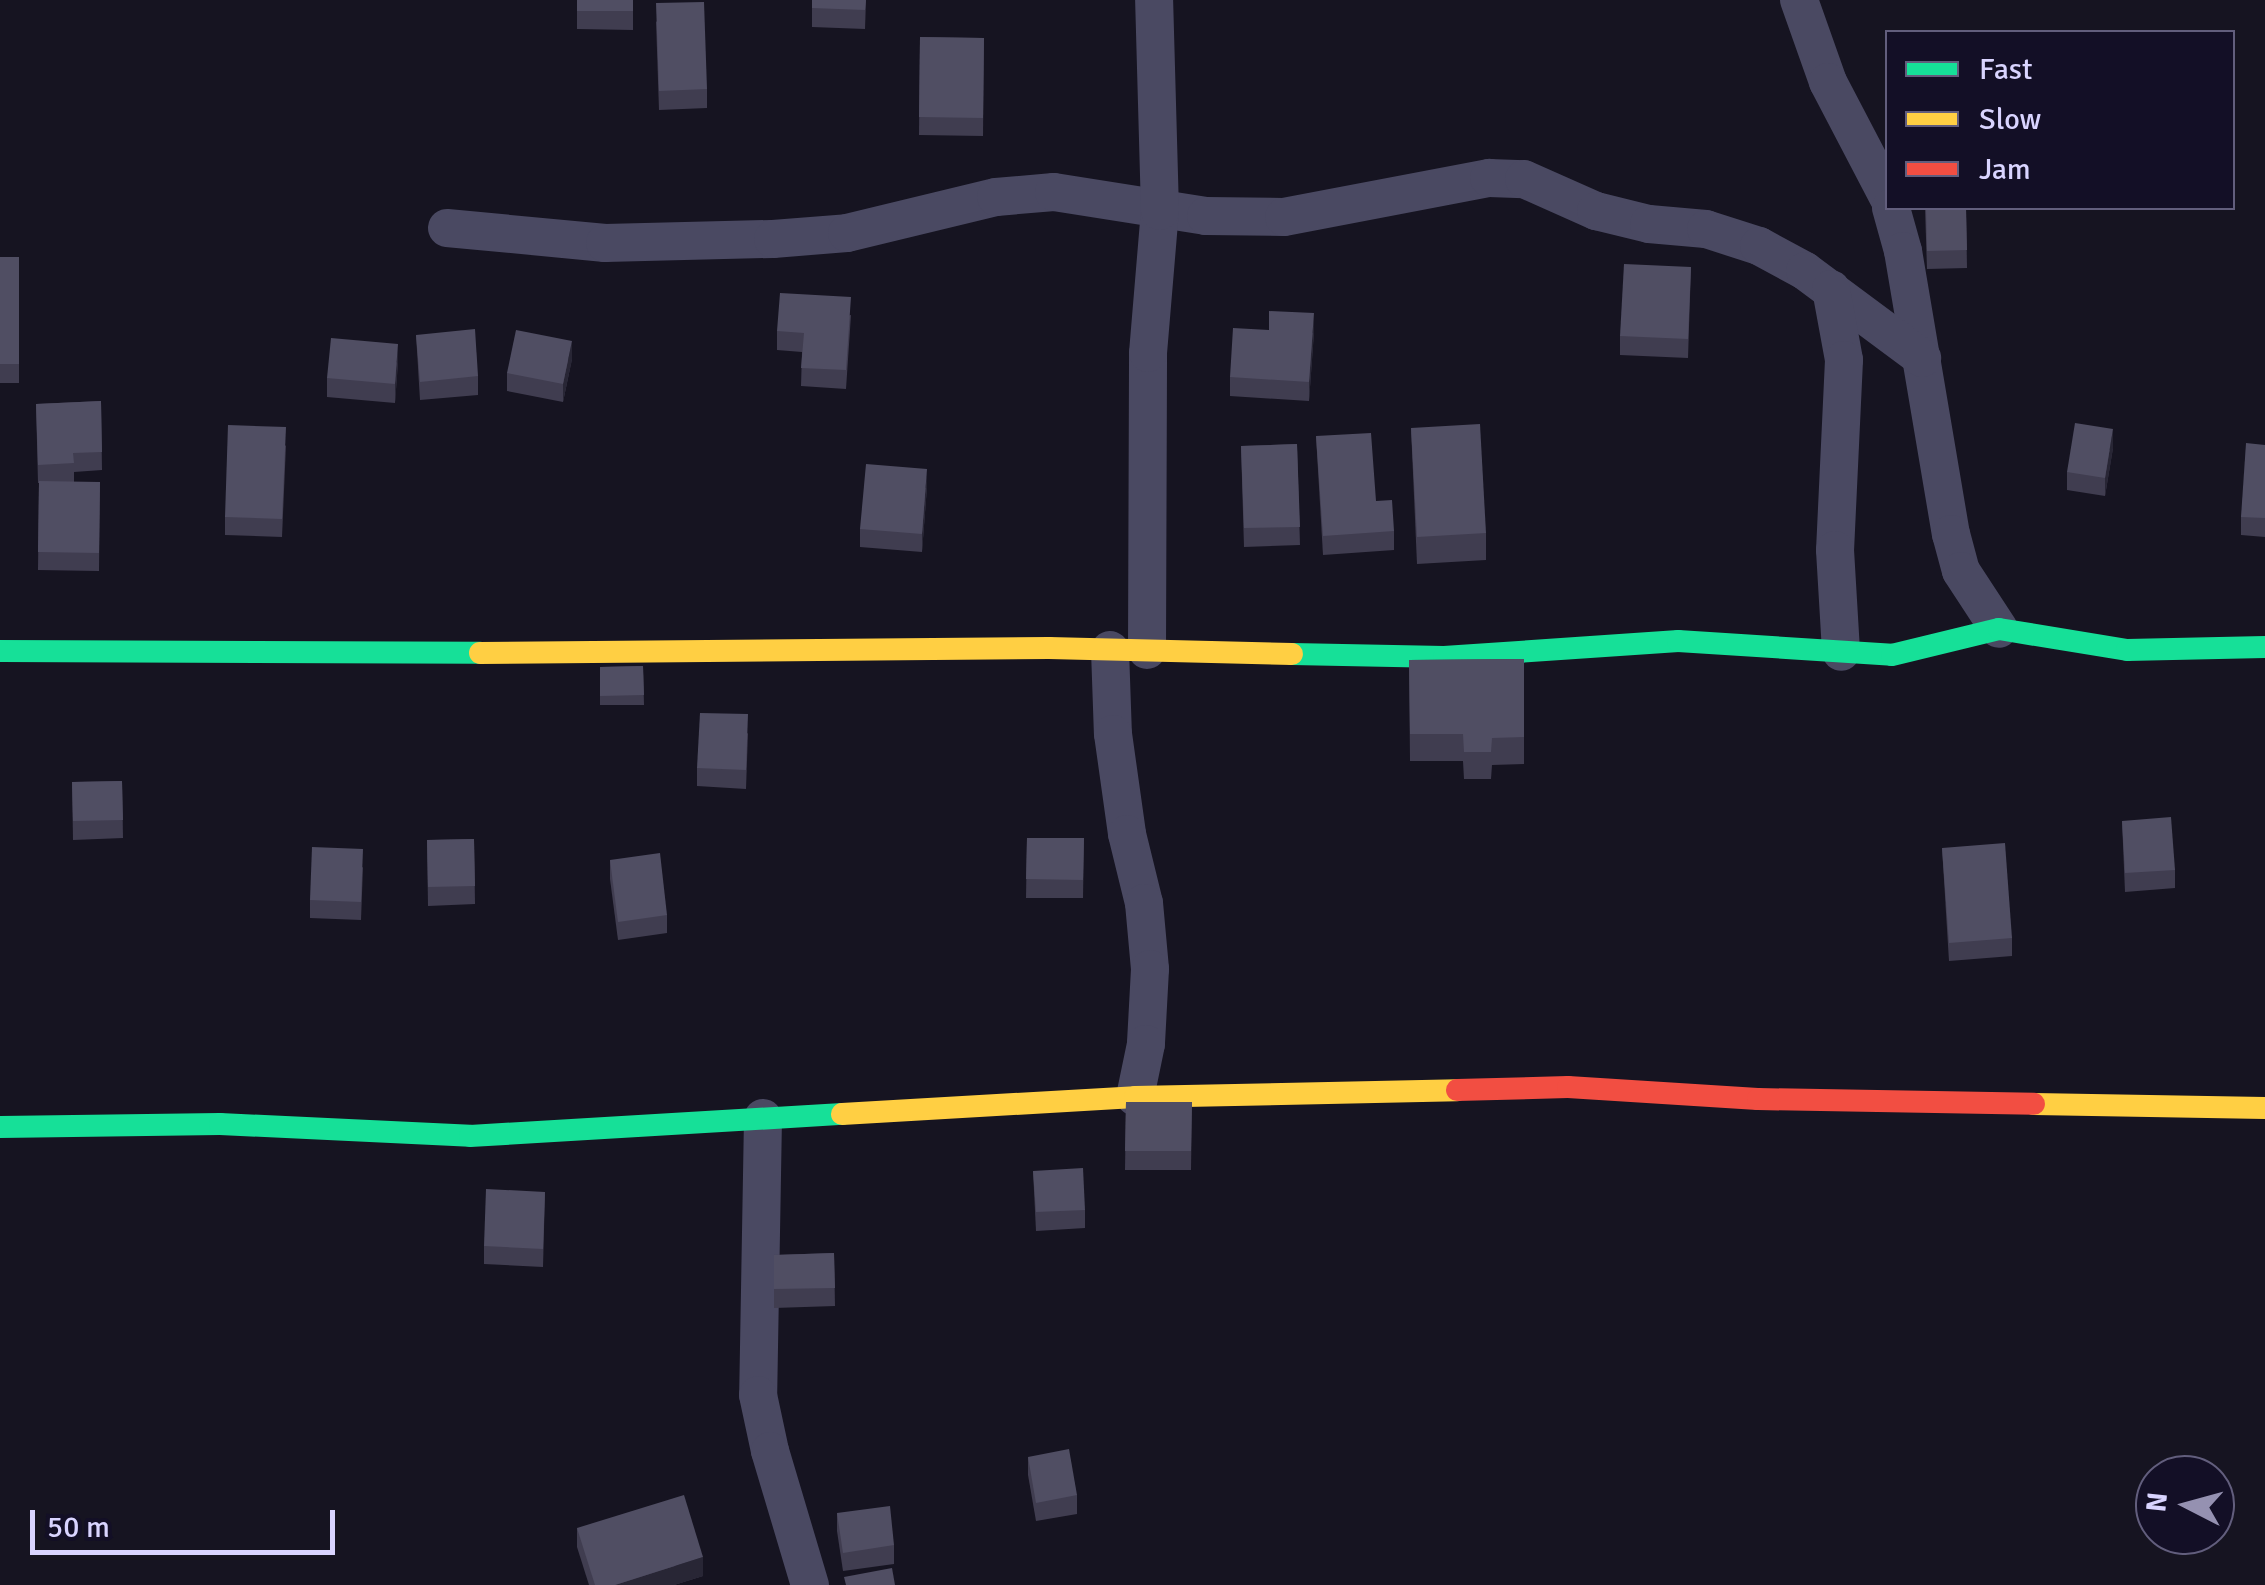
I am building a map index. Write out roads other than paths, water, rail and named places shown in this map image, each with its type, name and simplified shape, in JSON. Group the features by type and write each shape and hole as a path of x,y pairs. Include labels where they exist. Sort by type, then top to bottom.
{"street":[{"path":"1135,1096 1146,1044 1150,969 1144,903 1127,834 1113,734 1129,650 1160,211 1154,0"},
{"path":"1798,0 1828,82 1885,191"},
{"path":"447,228 605,243 674,244 846,233 996,197 1054,192 1160,211 1284,217 1488,178 1524,179 1596,211 1649,224 1706,229 1759,246 1831,290 1922,358"},
{"path":"1890,210 1922,358 1950,534 1961,572 1999,630"},
{"path":"1831,290 1844,360 1835,550 1841,652"},
{"path":"0,651 1129,650 1444,657 1678,641 1892,655 1999,630 2127,650 2265,647"},
{"path":"0,1127 220,1124 470,1136 1135,1096 1568,1088 1758,1099 2265,1108"},
{"path":"763,1118 758,1396 770,1451 810,1585"}]}
